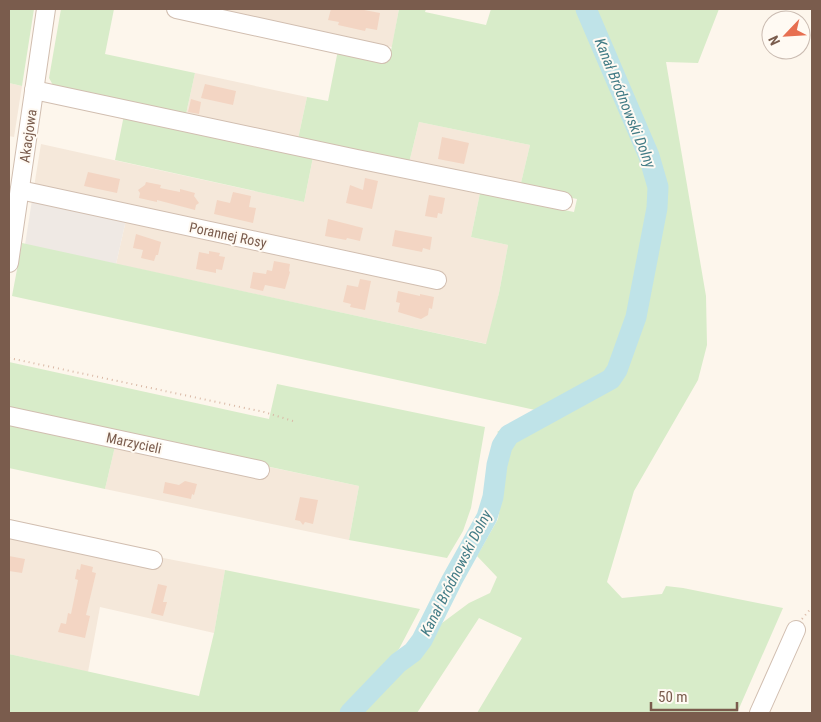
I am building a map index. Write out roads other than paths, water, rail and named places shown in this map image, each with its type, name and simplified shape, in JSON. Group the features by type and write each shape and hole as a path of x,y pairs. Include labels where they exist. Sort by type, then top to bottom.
{"street":[{"name":"Akacjowa","path":"9,263 46,9"},
{"path":"176,9 382,54"},
{"path":"34,90 563,201"},
{"name":"Porannej Rosy","path":"20,190 437,280"},
{"name":"Marzycieli","path":"9,416 260,470"},
{"path":"9,530 153,560"},
{"path":"759,713 796,630"}],"waterway":[{"name":"Kanał Bródnowski Dolny","path":"350,713 398,663 413,652 422,640 452,580 487,517 493,497 497,465 502,446 509,435 611,379 617,370 636,317 657,208 658,187 649,156 586,9"}]}
